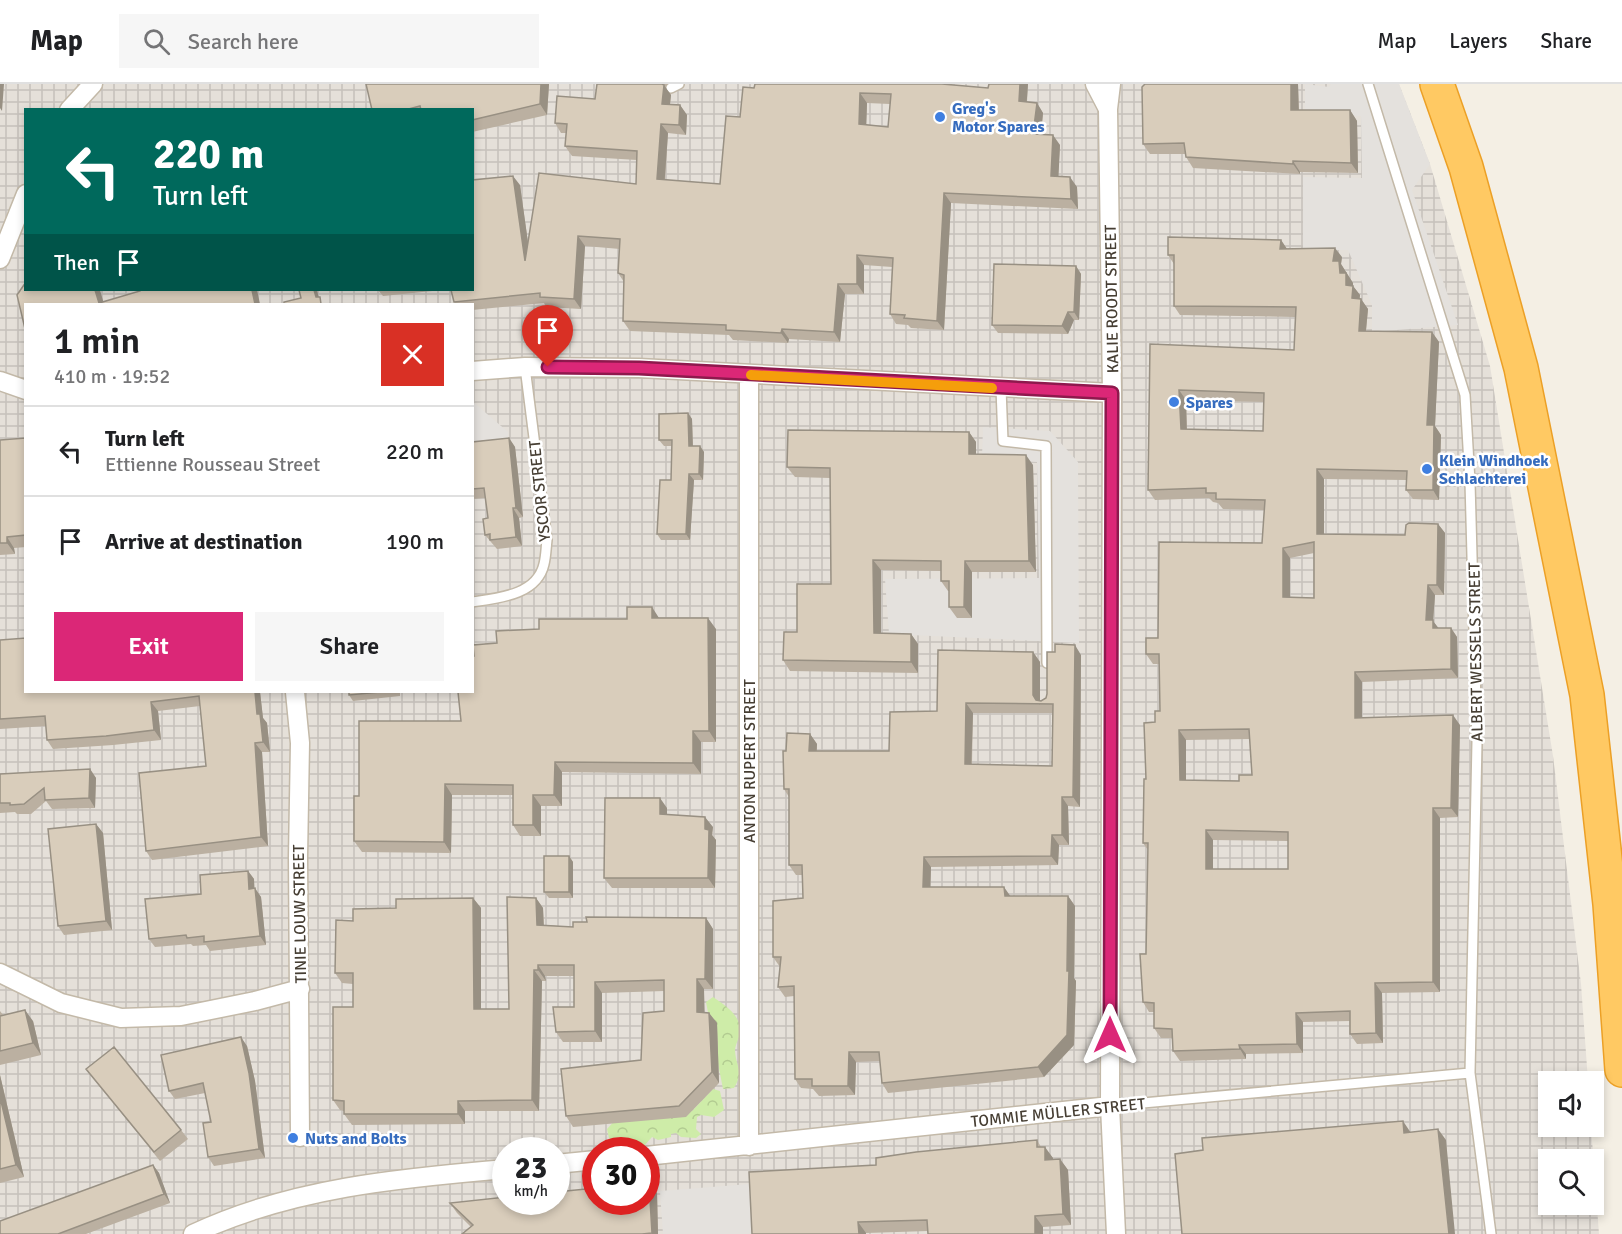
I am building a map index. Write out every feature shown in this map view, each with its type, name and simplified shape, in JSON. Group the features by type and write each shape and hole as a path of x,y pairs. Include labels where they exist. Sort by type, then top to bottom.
{"highway":[{"path":"1437,84 1466,167 1521,368 1559,547 1587,695 1610,904 1622,1070"}],"street":[{"path":"71,108 93,84"},
{"path":"1095,84 1108,109"},
{"name":"KALIE ROODT STREET","path":"1111,84 1108,109 1112,393 1110,1106 1116,1234"},
{"path":"0,259 24,199"},
{"path":"474,371 525,367 639,368 1112,393"},
{"name":"ANTON RUPERT STREET","path":"749,375 749,1146"},
{"path":"0,381 24,389"},
{"name":"TINIE LOUW STREET","path":"295,693 300,743 298,857 300,1137"},
{"path":"0,973 61,1003 121,1018 181,1016 300,989"},
{"name":"TOMMIE MÜLLER STREET","path":"660,1155 1110,1106"},
{"path":"193,1234 218,1222 265,1207 374,1182 492,1169"}],"lane":[{"name":"ALBERT WESSELS STREET","path":"1368,84 1465,395 1470,482 1477,742 1470,1073 1491,1234"},
{"name":"YSCOR STREET","path":"474,602 520,592 535,582 544,566 547,540 525,367"},
{"path":"1001,388 1003,441 1046,446 1047,669"},
{"name":"TOMMIE MÜLLER STREET","path":"1110,1106 1470,1073"}],"shaded area":[{"path":"0,84 1399,84 1430,164 1490,366 1553,756 1581,984 1587,1071 1538,1071 1538,1137 1592,1137 1593,1149 1538,1149 1538,1215 1598,1215 1599,1234 0,1234"},
{"path":"1305,84 1329,87 1331,84 1399,84 1430,164 1412,190 1458,325 1372,332 1372,305 1348,250 1303,250 1303,177 1362,178 1361,116 1305,115"},
{"path":"474,403 508,432 508,448 474,452"},
{"path":"983,427 1050,431 1078,462 1079,643 889,634 885,579 1039,578 1037,462 982,459"},
{"path":"750,1184 754,1234 663,1234 660,1191"}],"green space":[{"path":"713,997 731,1011 740,1027 735,1051 739,1078 734,1088 723,1089 706,1002"},
{"path":"713,1089 720,1091 724,1110 714,1117 701,1115 697,1117 696,1129 701,1134 696,1138 681,1137 676,1133 671,1134 671,1137 660,1140 660,1137 609,1137 607,1129 619,1116 692,1111"}],"building":[{"path":"366,84 541,84 540,104 474,120 474,108 420,108 420,106 372,108"},
{"path":"597,84 664,85 662,104 680,105 679,125 661,124 657,179 720,184 726,116 740,117 743,87 754,88 755,84 942,84 988,88 989,84 1020,84 1019,101 1037,103 1033,134 1053,135 1051,176 1070,177 1071,199 944,193 937,321 904,318 905,315 890,314 893,258 857,255 857,284 838,284 834,332 782,329 781,333 726,330 726,325 623,321 624,275 618,273 620,239 578,236 574,299 540,297 540,293 454,302 451,291 474,291 474,180 513,176 525,261 539,173 636,184 637,151 565,146 567,124 555,123 557,96 595,99","holes":["860,93 891,94 888,127 859,124"]},
{"path":"1145,84 1291,84 1291,110 1350,110 1351,163 1293,161 1293,164 1186,157 1184,143 1143,144 1142,87"},
{"path":"1168,237 1281,240 1280,249 1335,248 1333,261 1339,261 1340,273 1346,273 1346,285 1353,286 1352,298 1361,299 1359,331 1432,332 1427,425 1434,425 1433,490 1406,490 1407,471 1317,469 1317,534 1405,535 1406,525 1409,523 1438,524 1437,585 1428,585 1426,620 1433,620 1433,628 1451,628 1451,669 1355,672 1355,718 1453,715 1451,808 1433,808 1433,982 1375,983 1376,1033 1350,1034 1350,1011 1296,1013 1297,1044 1239,1045 1240,1049 1173,1051 1172,1029 1154,1028 1154,1003 1143,1002 1140,954 1146,954 1148,843 1143,843 1144,779 1146,779 1144,723 1155,722 1155,711 1160,711 1159,654 1146,654 1146,638 1158,638 1159,542 1262,543 1265,500 1216,499 1216,493 1206,493 1206,488 1148,490 1150,344 1294,350 1296,307 1174,306 1174,255 1168,255","holes":["1179,390 1264,393 1263,431 1181,429","1314,542 1314,598 1283,597 1283,548","1249,729 1252,775 1239,775 1239,781 1180,780 1179,730","1206,830 1288,832 1288,869 1206,869"]},
{"path":"994,264 1076,266 1074,312 1068,312 1062,326 992,325"},
{"path":"24,285 24,291 95,291 99,303 24,303 24,325 17,295"},
{"path":"140,291 252,291 255,303 99,303"},
{"path":"299,291 314,291 316,297 320,297 321,303 284,303 301,298"},
{"path":"688,413 689,446 700,446 699,474 689,474 686,534 657,534 660,480 671,480 672,440 659,440 659,414"},
{"path":"788,430 969,432 969,454 1026,455 1029,561 965,561 964,607 949,607 949,581 941,581 941,561 873,560 874,633 911,634 911,662 783,660 784,632 797,632 797,584 831,584 830,468 787,467"},
{"path":"24,438 24,535 7,537 7,543 0,543 0,440"},
{"path":"509,438 516,508 513,508 516,537 490,540 490,534 485,535 483,519 488,518 484,488 474,489 474,442"},
{"path":"627,607 652,607 652,618 708,618 709,731 693,731 693,763 555,762 554,795 533,795 533,825 513,825 513,785 445,784 444,842 354,841 354,796 359,796 359,721 461,721 458,693 474,693 474,645 497,643 496,631 539,629 539,619 627,619"},
{"path":"24,638 24,693 255,693 263,742 255,743 261,837 146,851 139,773 206,766 199,696 151,702 154,730 47,740 45,716 0,719 0,640"},
{"path":"1055,644 1075,645 1073,797 1062,797 1062,835 1052,835 1051,856 924,857 923,887 1004,887 1005,896 1068,896 1067,1035 1038,1067 882,1083 879,1052 849,1052 848,1086 812,1086 812,1079 795,1079 794,986 778,987 781,957 773,957 773,901 803,898 802,865 789,865 789,789 784,789 783,751 786,751 787,733 810,734 809,751 889,751 890,712 937,711 938,650 1033,652 1033,695 1036,700 1041,701 1046,698 1047,694 1047,652 1055,652","holes":["966,703 1053,704 1052,766 965,764"]},
{"path":"90,769 89,798 45,800 44,788 24,804 0,803 0,774"},
{"path":"605,798 660,798 660,814 705,817 705,829 709,830 708,878 604,878"},
{"path":"96,824 106,921 58,926 48,829"},
{"path":"544,856 569,856 569,892 544,892"},
{"path":"248,871 249,889 255,888 260,936 204,942 204,936 187,938 186,935 149,939 145,899 201,894 200,875"},
{"path":"507,897 536,898 537,925 573,927 573,922 587,922 586,917 706,918 705,979 697,979 697,1012 709,1013 712,1072 679,1106 566,1116 561,1069 641,1060 643,1013 664,1011 664,980 595,982 595,1031 556,1032 553,1007 574,1007 574,965 538,965 538,970 534,970 532,1100 458,1101 458,1114 344,1114 344,1101 333,1100 333,1007 353,1007 353,973 335,973 336,920 353,921 353,909 396,908 396,899 473,898 474,1009 509,1009"},
{"path":"25,1010 33,1043 0,1051 0,1016"},
{"path":"241,1037 249,1073 259,1149 208,1157 203,1123 211,1122 203,1083 169,1091 161,1055"},
{"path":"114,1047 181,1130 154,1152 86,1069"},
{"path":"0,1097 16,1165 0,1169"},
{"path":"1403,1121 1404,1133 1438,1129 1449,1234 1182,1234 1175,1154 1203,1150 1202,1138"},
{"path":"1037,1140 1037,1147 1045,1147 1045,1160 1060,1159 1063,1214 1035,1216 1035,1234 928,1234 927,1220 858,1222 859,1234 752,1234 749,1172 876,1165 876,1158"},
{"path":"153,1165 164,1194 58,1234 0,1234 0,1221"},
{"path":"582,1189 582,1215 651,1215 652,1233 462,1234 473,1225 450,1203 492,1198 492,1215 570,1215 570,1191"}],"slow traffic":[{"path":"751,375 992,388"}],"place":[{"name":"Greg's Motor Spares","path":"940,117"},
{"name":"Spares","path":"1174,402"},
{"name":"Klein Windhoek Schlachterei","path":"1427,469"},
{"name":"Nuts and Bolts","path":"293,1138"}],"route":[{"path":"548,367 639,368 1112,393 1110,1035"}]}
